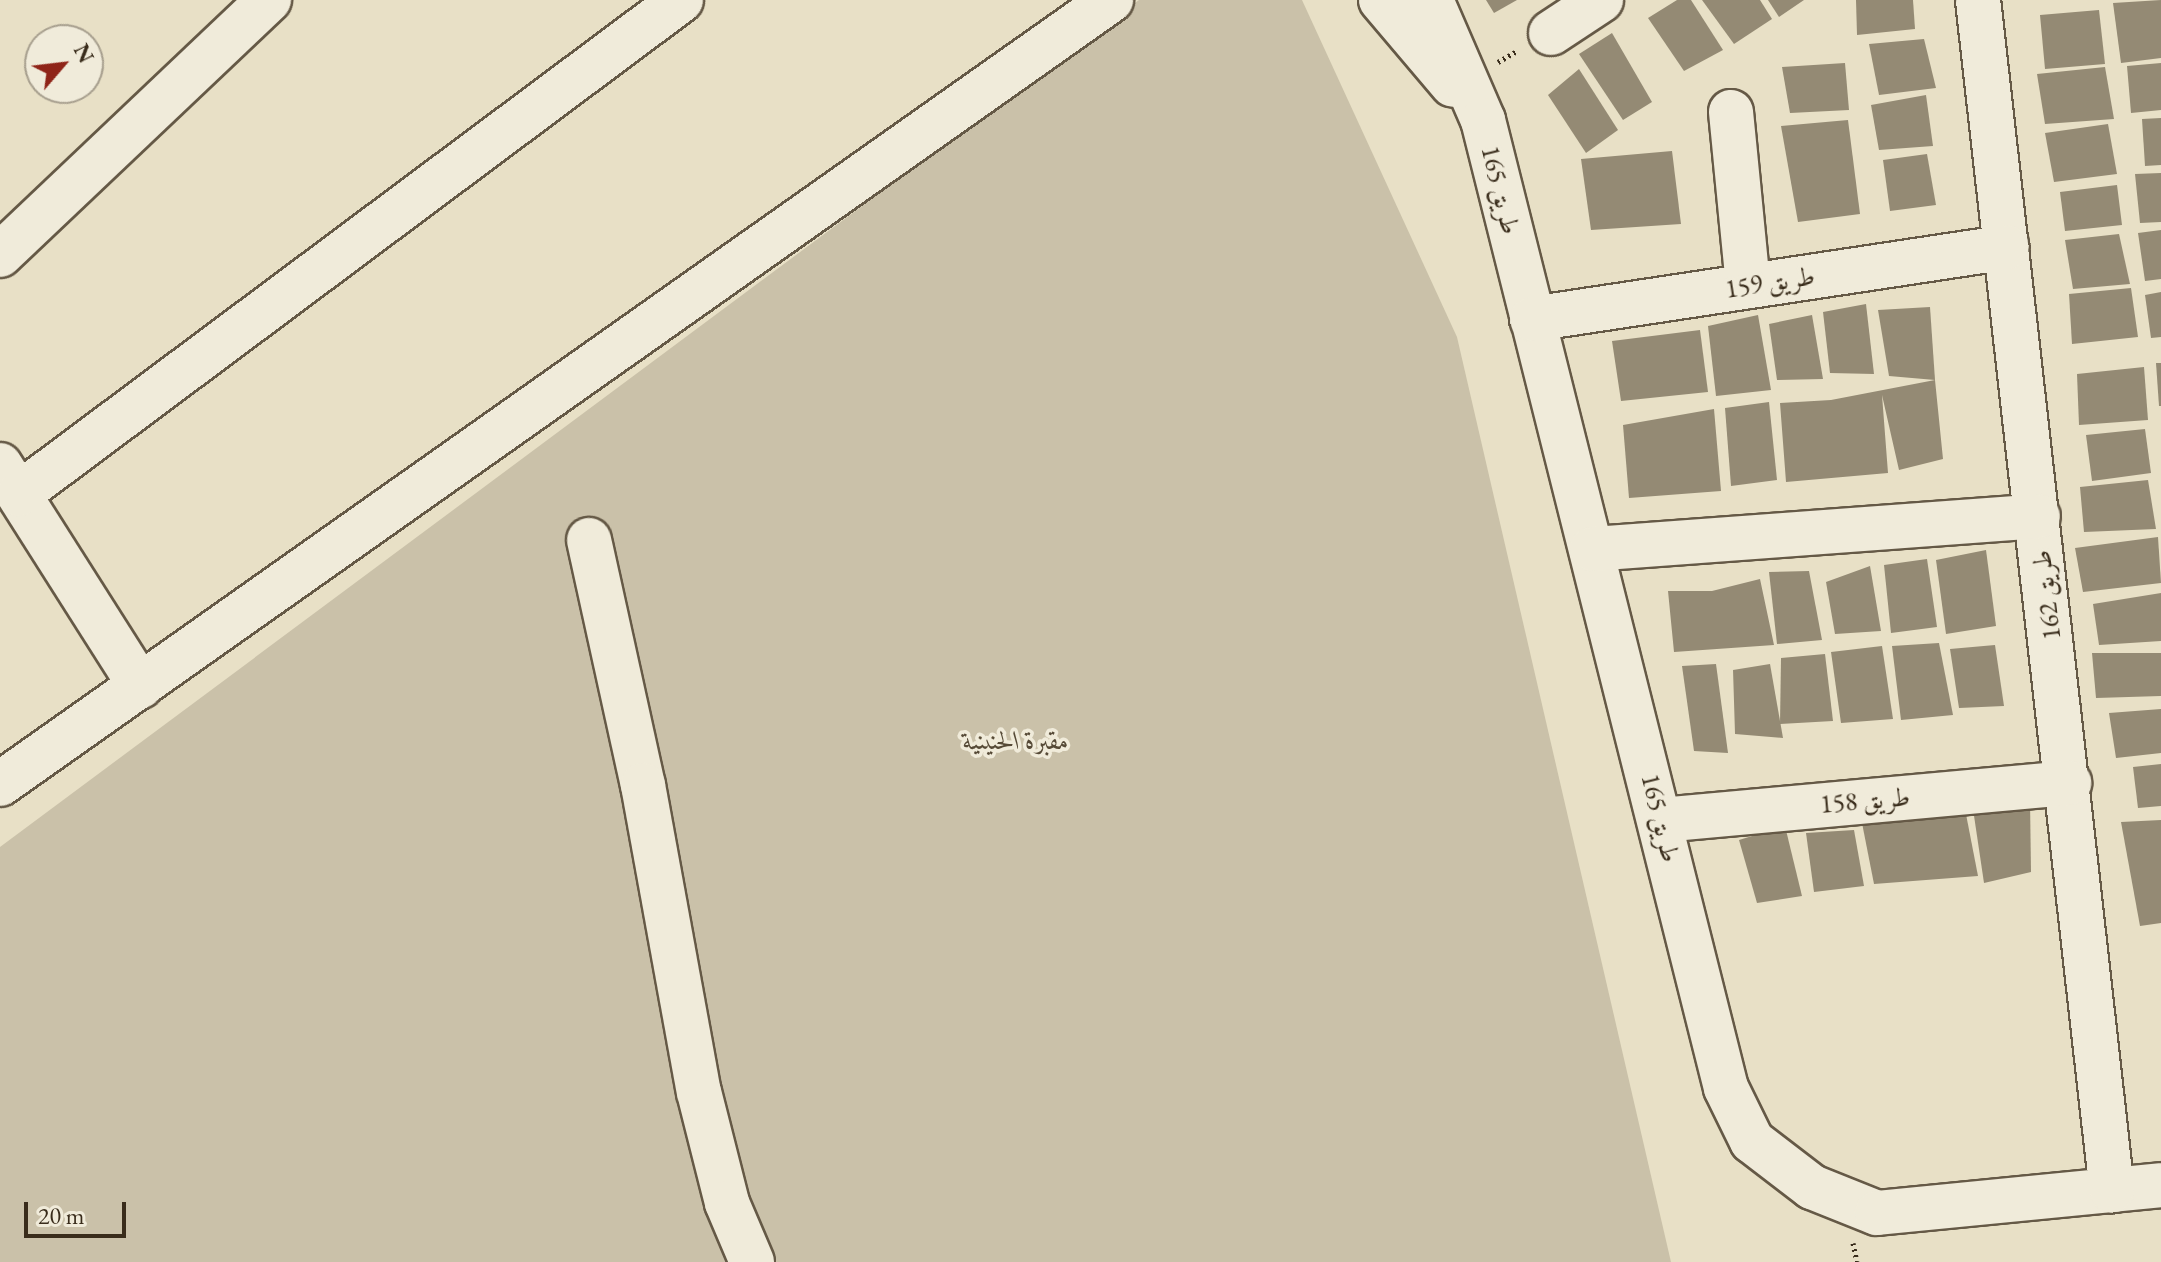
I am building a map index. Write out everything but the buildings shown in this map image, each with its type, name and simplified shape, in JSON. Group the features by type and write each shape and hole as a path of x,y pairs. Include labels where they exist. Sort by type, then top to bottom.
{"street":[{"path":"0,255 269,0"},
{"path":"140,686 10,480 681,0"},
{"path":"0,784 1111,0"},
{"name":"طريق 165","path":"1381,0 1483,120"},
{"name":"طريق 165","path":"1431,0 1483,120 1726,1088 1752,1141 1812,1187 1877,1213 2161,1185"},
{"path":"1551,33 1601,0"},
{"name":"طريق 162","path":"1978,0 2069,783 2112,1190"},
{"path":"1731,112 1748,286"},
{"name":"طريق 159","path":"1532,319 2007,247"},
{"path":"1592,549 2038,516"},
{"path":"589,540 643,785 699,1092 727,1203 752,1262"},
{"name":"طريق 158","path":"1661,820 2069,783"}],"path":[{"path":"1465,80 1551,33"}],"green space":[{"name":"مقبرة الحنينية","path":"1139,0 1302,0 1457,337 1671,1262 0,1262 0,847"}]}
